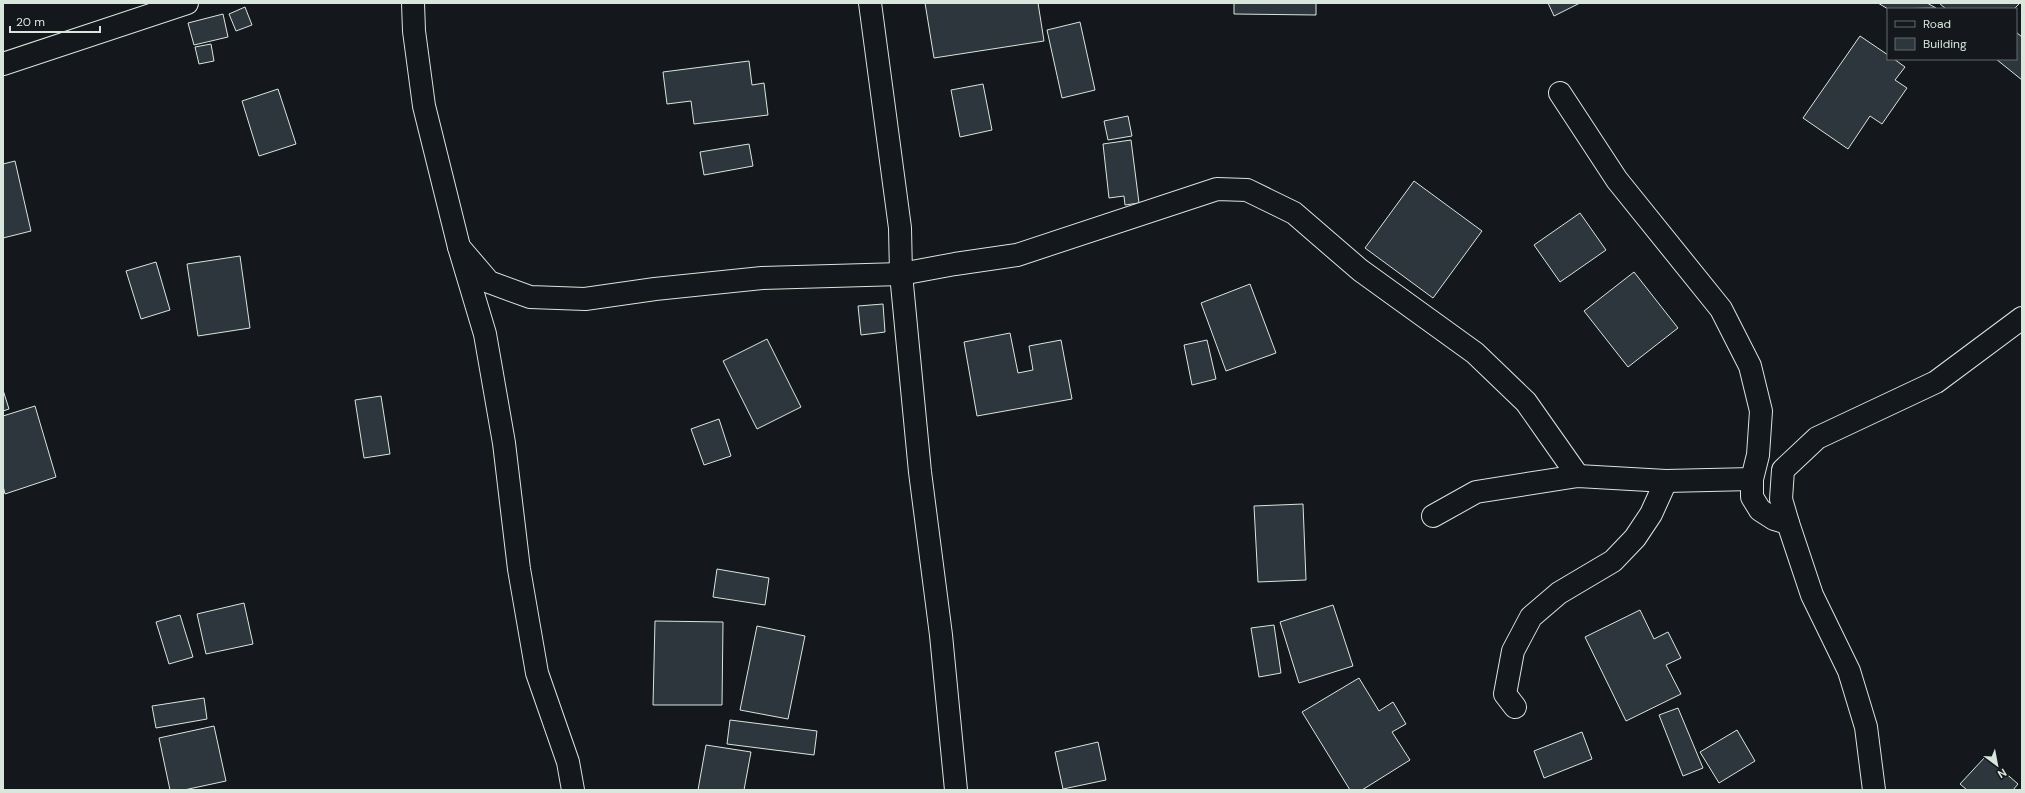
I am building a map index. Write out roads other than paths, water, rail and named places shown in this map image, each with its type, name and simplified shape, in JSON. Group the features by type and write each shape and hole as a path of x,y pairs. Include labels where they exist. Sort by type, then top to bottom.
{"street":[{"path":"3,64 187,3"},
{"path":"413,3 414,31 424,106 460,247 485,334 504,443 519,569 537,673 568,762 573,790"},
{"path":"870,3 900,228 902,274 920,472 941,635 956,790"},
{"path":"1560,93 1617,180 1721,309 1750,366 1762,411 1758,455 1752,479 1752,497 1760,510 1774,519 1788,524"},
{"path":"460,247 489,282 530,297 585,299 655,289 762,278 902,274 955,264 1017,255 1217,189 1247,190 1294,213 1360,270 1475,353 1526,402 1578,476"},
{"path":"1874,790 1866,727 1849,671 1812,596 1788,524 1781,499 1783,470 1817,438 1936,382 2022,318"},
{"path":"1433,516 1476,492 1578,476 1666,480 1752,479"},
{"path":"1515,707 1505,694 1513,651 1531,617 1559,593 1613,561 1635,538 1651,514 1666,480"}]}
